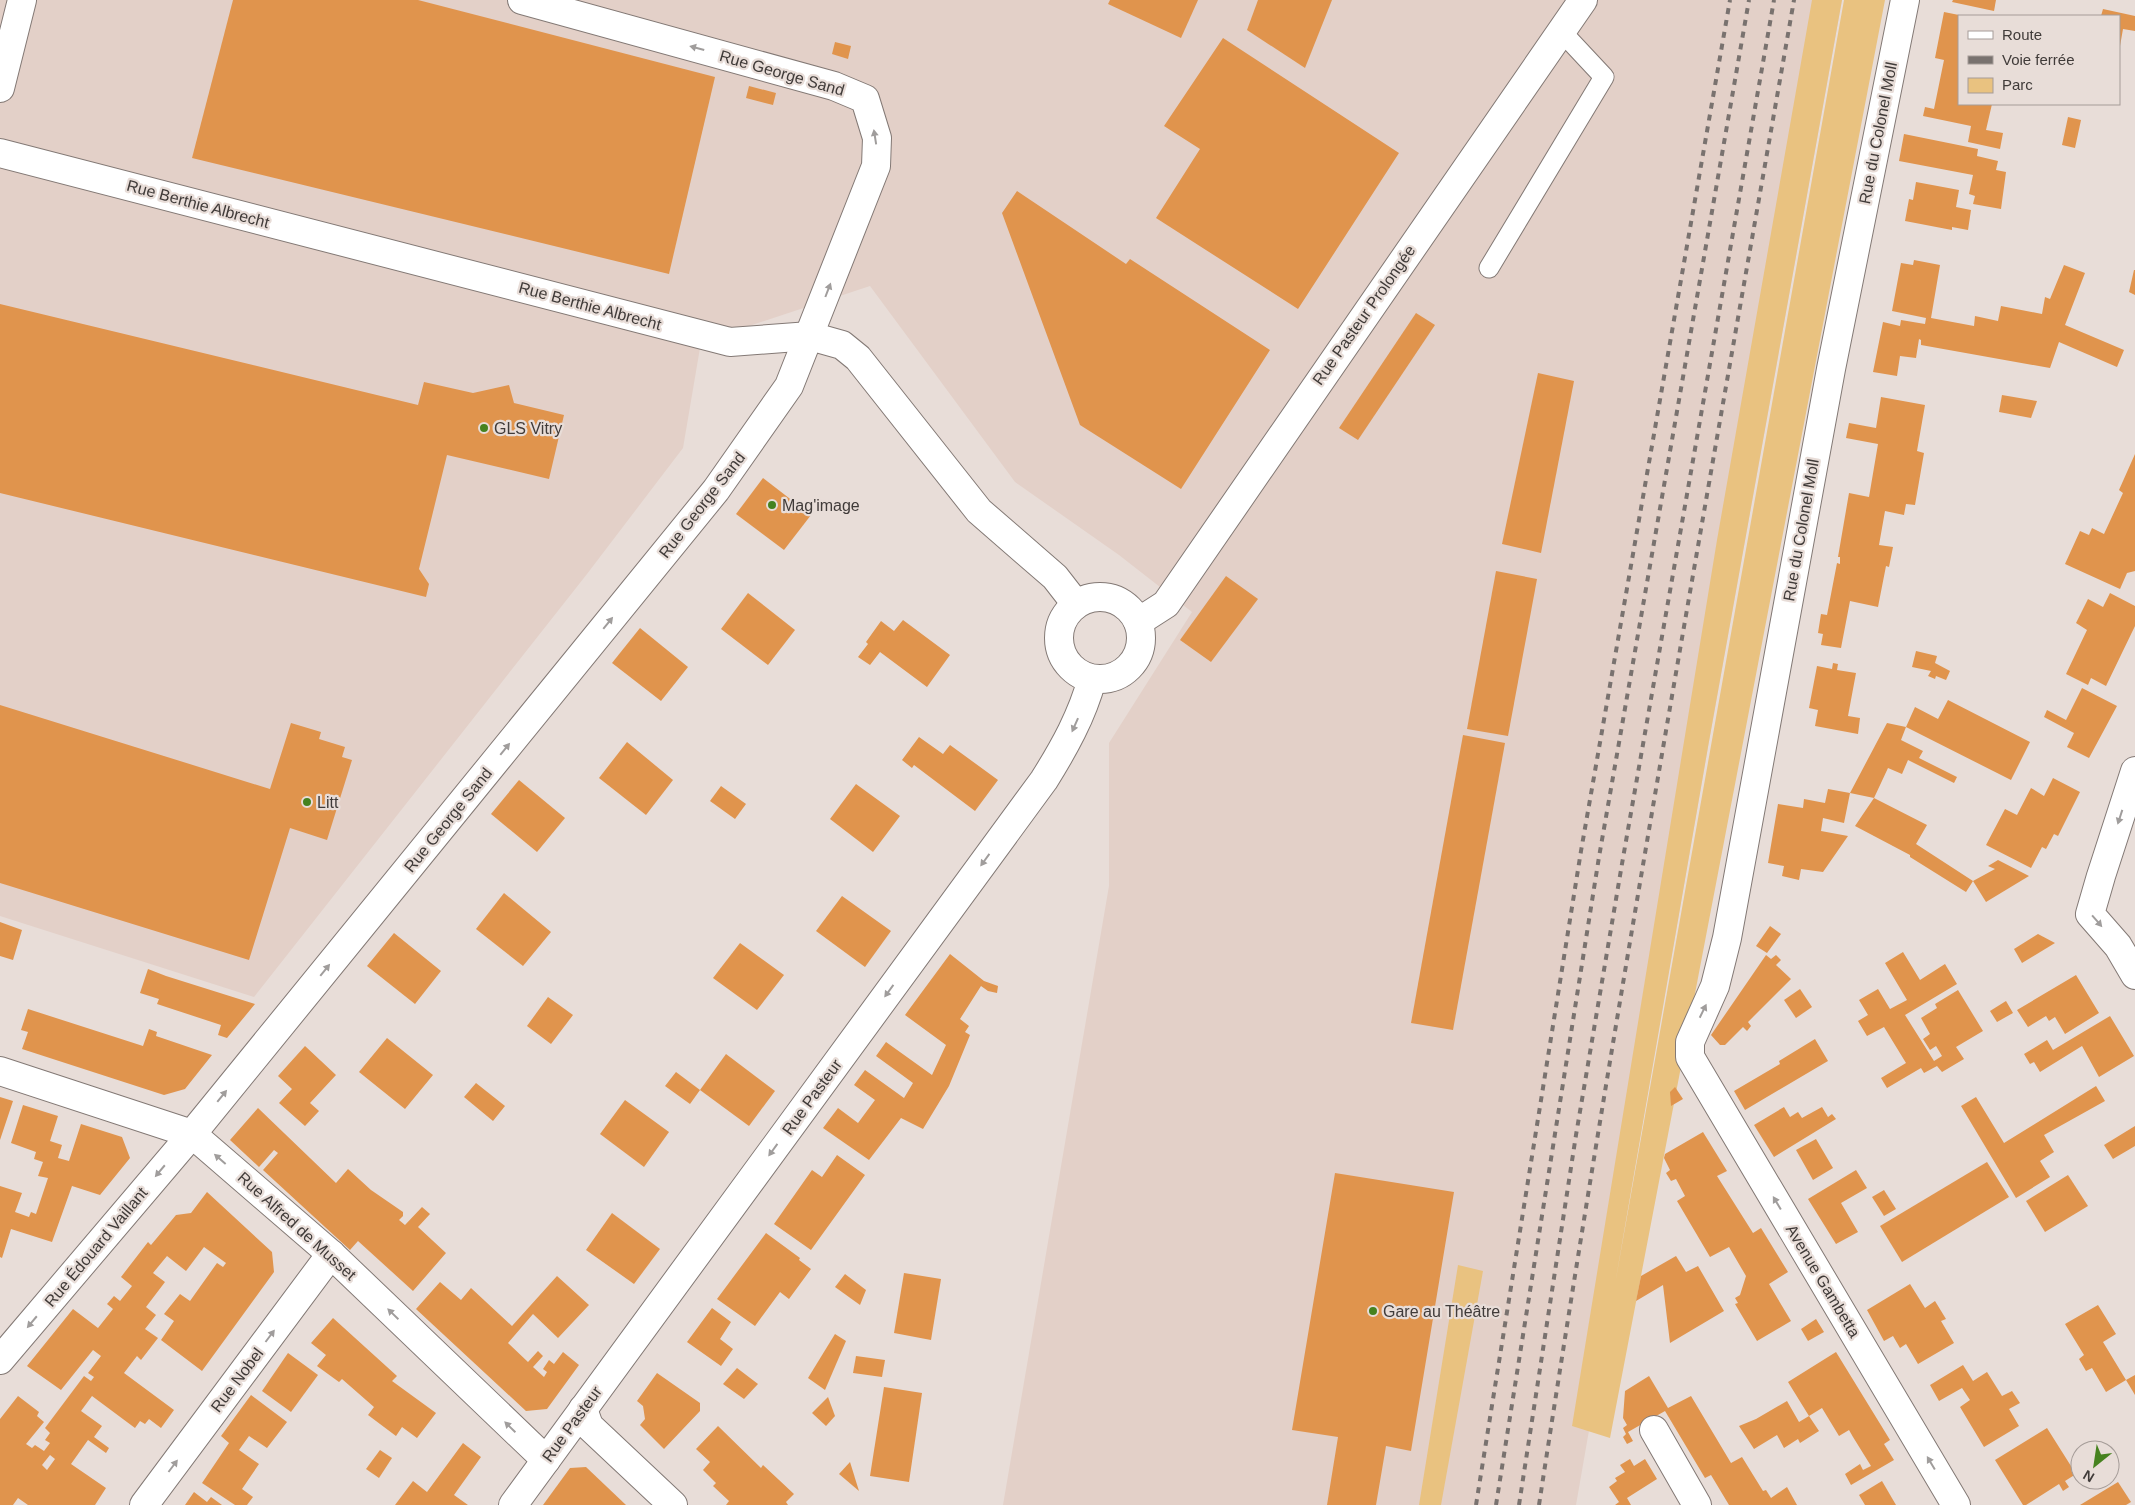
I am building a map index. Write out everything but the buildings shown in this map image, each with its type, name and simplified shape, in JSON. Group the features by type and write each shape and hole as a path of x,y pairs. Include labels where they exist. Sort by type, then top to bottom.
{"street":[{"path":"0,88 22,0"},
{"name":"Rue George Sand","path":"192,1134 716,490 789,386 876,166 877,138 865,99 834,86 522,0"},
{"name":"Rue Pasteur Prolongée","path":"1138,622 1166,604 1583,0"},
{"name":"Rue du Colonel Moll","path":"1690,1057 1690,1042 1715,986 1727,938 1831,369 1905,0"},
{"name":"Rue Berthie Albrecht","path":"0,153 730,342 810,336 842,345 858,358 979,511 1055,577 1076,604"},
{"path":"1106,597 1119,602 1134,614 1138,622 1141,630 1141,647 1135,660 1119,676 1105,680 1092,679 1080,675 1069,667 1060,649 1059,629 1061,622 1069,610 1086,599 1106,597"},
{"name":"Rue Pasteur","path":"513,1505 1044,780 1064,749 1086,700 1092,679"},
{"path":"2135,771 2090,914 2118,946 2135,975"},
{"name":"Avenue Gambetta","path":"1690,1057 1956,1505"},
{"name":"Rue Alfred de Musset","path":"0,1071 192,1134 331,1254 546,1460"},
{"name":"Rue Édouard Vaillant","path":"0,1360 192,1134"},
{"name":"Rue Nobel","path":"144,1505 331,1254"},
{"path":"583,1409 589,1426 673,1505"},
{"path":"1654,1430 1697,1505"}],"lane":[{"path":"1489,268 1604,77 1561,31"}],"shaded area":[{"path":"0,0 1842,0 1708,747 1576,1505 1003,1505 1109,886 1109,743 1192,612 1119,555 1015,482 870,286 701,342 683,448 587,574 254,997 0,916"}],"green space":[{"path":"1812,0 1842,0 1708,747 1615,1284 1844,0 1885,0 1610,1438 1572,1426 1717,540"},
{"path":"1458,1265 1483,1271 1441,1505 1419,1505"}],"railway":[{"path":"1476,1505 1581,851 1730,0"},
{"path":"1496,1505 1599,857 1749,0"},
{"path":"1519,1505 1576,1135 1774,0"},
{"path":"1539,1505 1630,940 1794,0"}],"place":[{"name":"GLS Vitry","path":"484,428"},
{"name":"Mag'image","path":"772,505"},
{"name":"Litt","path":"307,802"},
{"name":"Gare au Théâtre","path":"1373,1311"}]}
